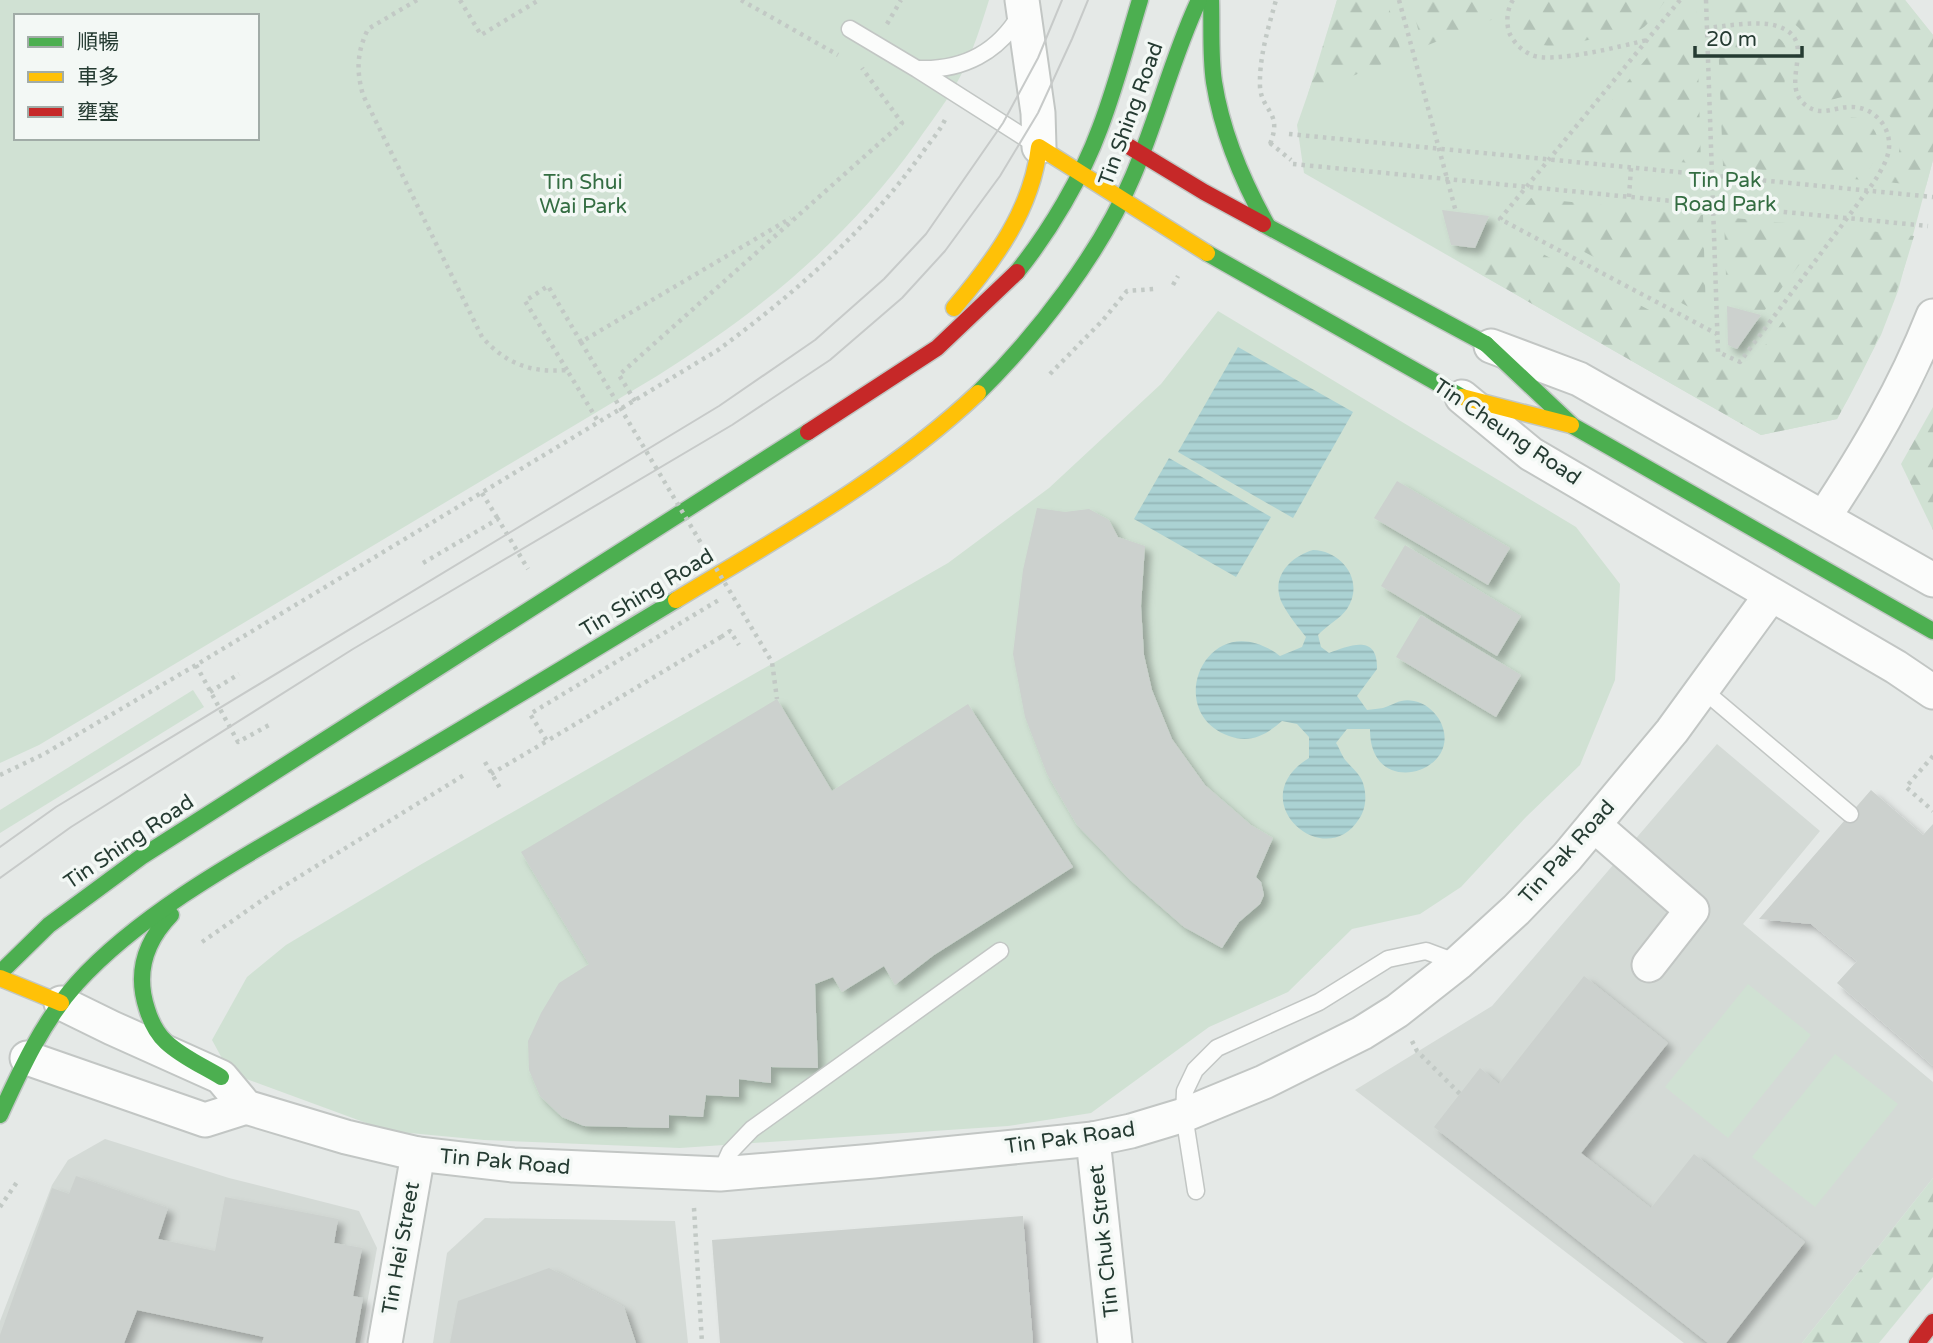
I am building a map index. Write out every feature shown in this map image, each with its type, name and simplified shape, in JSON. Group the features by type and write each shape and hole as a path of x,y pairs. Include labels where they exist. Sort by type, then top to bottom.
{"main road":[{"name":"Tin Shing Road","path":"0,975 23,946 49,923 141,857 746,473 937,348 1010,280 1033,252 1080,174 1100,129 1140,0"},
{"name":"Tin Shing Road","path":"0,1115 18,1054 86,974 149,918 295,826 392,771 784,535 923,440 967,403 1031,333 1092,250 1122,200 1142,155 1187,23 1199,0"},
{"path":"1211,0 1214,81 1222,116 1232,156 1267,225"},
{"path":"1100,129 1204,192 1486,344 1573,426 1933,631"},
{"path":"898,373 968,293 1002,242 1027,200 1035,175 1039,147"},
{"name":"Tin Cheung Road","path":"1039,147 1215,258 1462,397"},
{"path":"1462,397 1573,426"},
{"path":"209,881 156,928 145,951 140,981 148,1016 158,1034 178,1051 221,1077"},
{"path":"0,975 61,1003"},
{"path":"1917,1343 1933,1322"}],"street":[{"path":"1022,5 1038,113 1039,147"},
{"path":"1824,517 1896,402 1933,316"},
{"path":"1486,344 1579,379 1933,580"},
{"name":"Tin Cheung Road","path":"1462,397 1531,454 1896,667 1933,692"},
{"name":"Tin Pak Road","path":"246,1107 346,1137 418,1154 513,1165 720,1174 1093,1139 1184,1115 1264,1082 1362,1033 1397,1011 1458,963 1516,910 1567,857 1672,731 1771,595"},
{"path":"1594,825 1692,911 1650,965"},
{"path":"18,1054 205,1120 246,1107 221,1077 61,1003"},
{"name":"Tin Chuk Street","path":"1093,1139 1115,1343"},
{"name":"Tin Hei Street","path":"385,1343 418,1154"}],"lane":[{"path":"917,69 960,65 979,57 997,45 1012,29 1022,5"},
{"path":"850,29 1039,147"},
{"path":"1702,689 1850,814"},
{"path":"720,1174 730,1152 752,1129 1000,951"},
{"path":"1196,1191 1184,1115 1185,1091 1195,1070 1217,1048 1319,1002 1388,960 1426,951 1458,963"}],"path":[{"path":"417,0 368,29 357,61 358,79 363,95 482,337 493,349 519,366 548,371 567,370"},
{"path":"460,0 481,34 539,0"},
{"path":"1276,0 1261,55 1260,90 1276,130 1270,144 1292,162 1928,226"},
{"path":"1399,0 1456,212"},
{"path":"1513,0 1507,18 1509,31 1514,42 1533,56 1545,58 1568,55 1647,40"},
{"path":"1680,0 1500,219 1718,334"},
{"path":"1706,0 1718,352 1740,362 1867,191 1880,171 1889,149 1886,129 1880,120 1863,108 1843,107 1832,112 1808,107 1795,90 1799,50 1786,30 1776,25 1764,24 1707,27"},
{"path":"635,401 619,375 902,123 861,68"},
{"path":"0,775 44,754 196,666 718,350 771,311 821,268 865,224 906,176 947,117"},
{"path":"1289,135 1933,197"},
{"path":"1629,197 1631,168"},
{"path":"581,342 799,213"},
{"path":"599,423 525,301 548,286 772,662 777,699"},
{"path":"482,492 528,568 518,575"},
{"path":"424,563 498,519"},
{"path":"547,741 530,714 722,598"},
{"path":"491,774 730,631 739,645"},
{"path":"196,666 238,742 271,724"},
{"path":"210,692 239,674"},
{"path":"1933,756 1906,787 1933,811"},
{"path":"485,762 500,788"},
{"path":"1417,1051 1460,1094"},
{"path":"0,1207 17,1182"},
{"path":"694,1203 702,1343"}],"shaded area":[{"path":"1717,744 1820,831 1743,924 1933,1082 1933,1178 1802,1343 1684,1343 1355,1090 1492,1006"},
{"path":"105,1139 229,1178 359,1211 377,1248 360,1343 0,1343 0,1321 52,1185 68,1160"},
{"path":"485,1218 675,1221 688,1343 433,1343 447,1253"}],"green space":[{"name":"Tin Shui Wai Park","path":"0,0 989,0 961,75 917,142 861,211 799,272 765,300 695,352 657,376 39,745 0,763"},
{"name":"Tin Pak Road Park","path":"1337,0 1905,0 1933,35 1933,160 1898,291 1881,335 1837,419 1761,435 1304,173 1297,125"},
{"path":"1337,0 1387,0 1402,56 1308,94"},
{"path":"1410,0 1501,0 1496,18 1423,47"},
{"path":"1527,0 1666,0 1648,23 1636,31 1568,44 1545,45 1528,39 1520,27 1521,11"},
{"path":"1694,0 1701,164 1570,152"},
{"path":"1717,0 1905,0 1933,35 1933,160 1926,186 1886,182 1897,160 1900,142 1894,123 1882,108 1865,98 1855,96 1823,100 1813,97 1808,91 1806,76 1809,48 1806,38 1797,26 1783,17 1770,14 1718,16"},
{"path":"1764,34 1777,38 1784,44 1787,53 1785,86 1788,98 1799,113 1819,122 1858,118 1874,130 1878,149 1863,180 1723,166 1718,38"},
{"path":"1531,198 1703,215 1706,316 1516,216"},
{"path":"1724,217 1828,227 1761,315 1727,306"},
{"path":"1852,229 1914,236 1899,285 1872,352 1837,419 1761,435 1473,270 1503,233 1708,341 1708,359 1743,375"},
{"path":"1218,311 1576,527 1620,584 1615,680 1580,765 1526,817 1461,887 1420,914 1352,929 1288,992 1209,1027 1091,1113 1008,1126 680,1148 484,1140 388,1131 230,1073 212,1040 247,977 286,945 420,865 948,563 1049,488 1161,384"},
{"path":"1933,407 1933,530 1901,464"},
{"path":"193,690 204,707 0,833 0,810"},
{"path":"1748,984 1811,1035 1728,1138 1665,1087"},
{"path":"1835,1054 1898,1104 1815,1207 1752,1157"},
{"path":"1933,1178 1933,1277 1879,1343 1802,1343"}],"water":[{"path":"1238,347 1353,412 1293,518 1178,452"},
{"path":"1169,458 1271,517 1236,577 1134,519"},
{"path":"1313,550 1324,552 1342,562 1352,579 1354,589 1347,609 1318,635 1321,647 1329,653 1353,645 1368,646 1373,650 1377,669 1357,696 1367,710 1402,701 1418,702 1437,716 1445,737 1441,753 1430,765 1415,771 1399,772 1385,766 1374,752 1370,729 1347,729 1336,743 1345,760 1362,780 1364,806 1359,819 1344,834 1327,839 1310,835 1295,825 1286,810 1283,793 1290,775 1309,758 1309,737 1297,724 1282,721 1257,737 1244,739 1229,736 1208,723 1198,705 1196,685 1202,666 1214,651 1232,642 1255,643 1280,656 1302,647 1306,637 1283,605 1278,586 1289,564"}],"building":[{"path":"1442,210 1489,216 1475,248 1451,245"},
{"path":"1727,306 1761,315 1737,349 1728,345"},
{"path":"1397,481 1510,548 1488,585 1374,518"},
{"path":"1037,508 1065,512 1089,509 1109,520 1118,537 1145,546 1141,606 1144,655 1152,690 1172,739 1205,785 1251,825 1273,838 1256,877 1261,882 1264,895 1260,904 1239,922 1222,948 1184,927 1129,879 1077,825 1047,774 1025,717 1013,654 1023,570"},
{"path":"1405,545 1521,616 1497,656 1381,586"},
{"path":"1421,615 1521,675 1496,717 1396,657"},
{"path":"777,699 832,791 968,704 1073,867 934,955 895,985 884,966 842,992 833,977 815,984 818,1068 771,1067 771,1083 739,1079 739,1097 706,1095 703,1117 669,1115 669,1128 584,1126 562,1117 540,1096 529,1070 528,1041 559,983 589,964 521,852"},
{"path":"1871,790 1923,835 1933,824 1933,1066 1837,983 1857,961 1811,924 1759,919"},
{"path":"1584,976 1668,1043 1581,1153 1651,1208 1694,1154 1805,1242 1726,1343 1708,1343 1434,1127 1480,1068 1499,1084"},
{"path":"76,1176 168,1208 158,1239 215,1251 225,1197 338,1219 334,1243 362,1248 353,1296 363,1298 355,1343 262,1343 264,1337 137,1310 124,1343 0,1343 0,1335 52,1188 69,1194"},
{"path":"1023,1216 1033,1343 720,1343 712,1240"},
{"path":"549,1268 624,1307 636,1343 450,1343 458,1301"}],"tram line":[{"path":"0,847 56,807 719,406 815,340 884,279 926,234 1003,123 1038,58 1062,0"},
{"path":"0,878 71,827 353,649 732,425 830,360 902,298 945,251 1000,176 1038,113 1088,0"}],"traffic: fast":[{"path":"1017,272 1064,203 1093,147 1140,0"},
{"path":"978,393 1045,319 1104,234 1133,176 1199,0"},
{"path":"1211,0 1213,72 1222,120 1241,173 1267,225"},
{"path":"1263,224 1486,344"},
{"path":"1207,253 1462,397"},
{"path":"1486,344 1573,426 1933,631"},
{"path":"0,973 49,925 141,857 808,432"},
{"path":"0,1115 16,1080 54,1013 77,983 135,930 168,905 239,860 676,600"},
{"path":"171,915 155,936 145,959 142,983 147,1009 154,1027 166,1042 221,1077"}],"traffic: slow":[{"path":"954,308 1009,234 1028,192 1039,147 1207,253"},
{"path":"676,600 871,479 908,452 978,393"},
{"path":"1462,397 1571,425"},
{"path":"0,978 61,1003"}],"traffic: jam":[{"path":"1120,141 1263,224"},
{"path":"808,432 937,348 1017,272"},
{"path":"1917,1343 1933,1322"}]}
